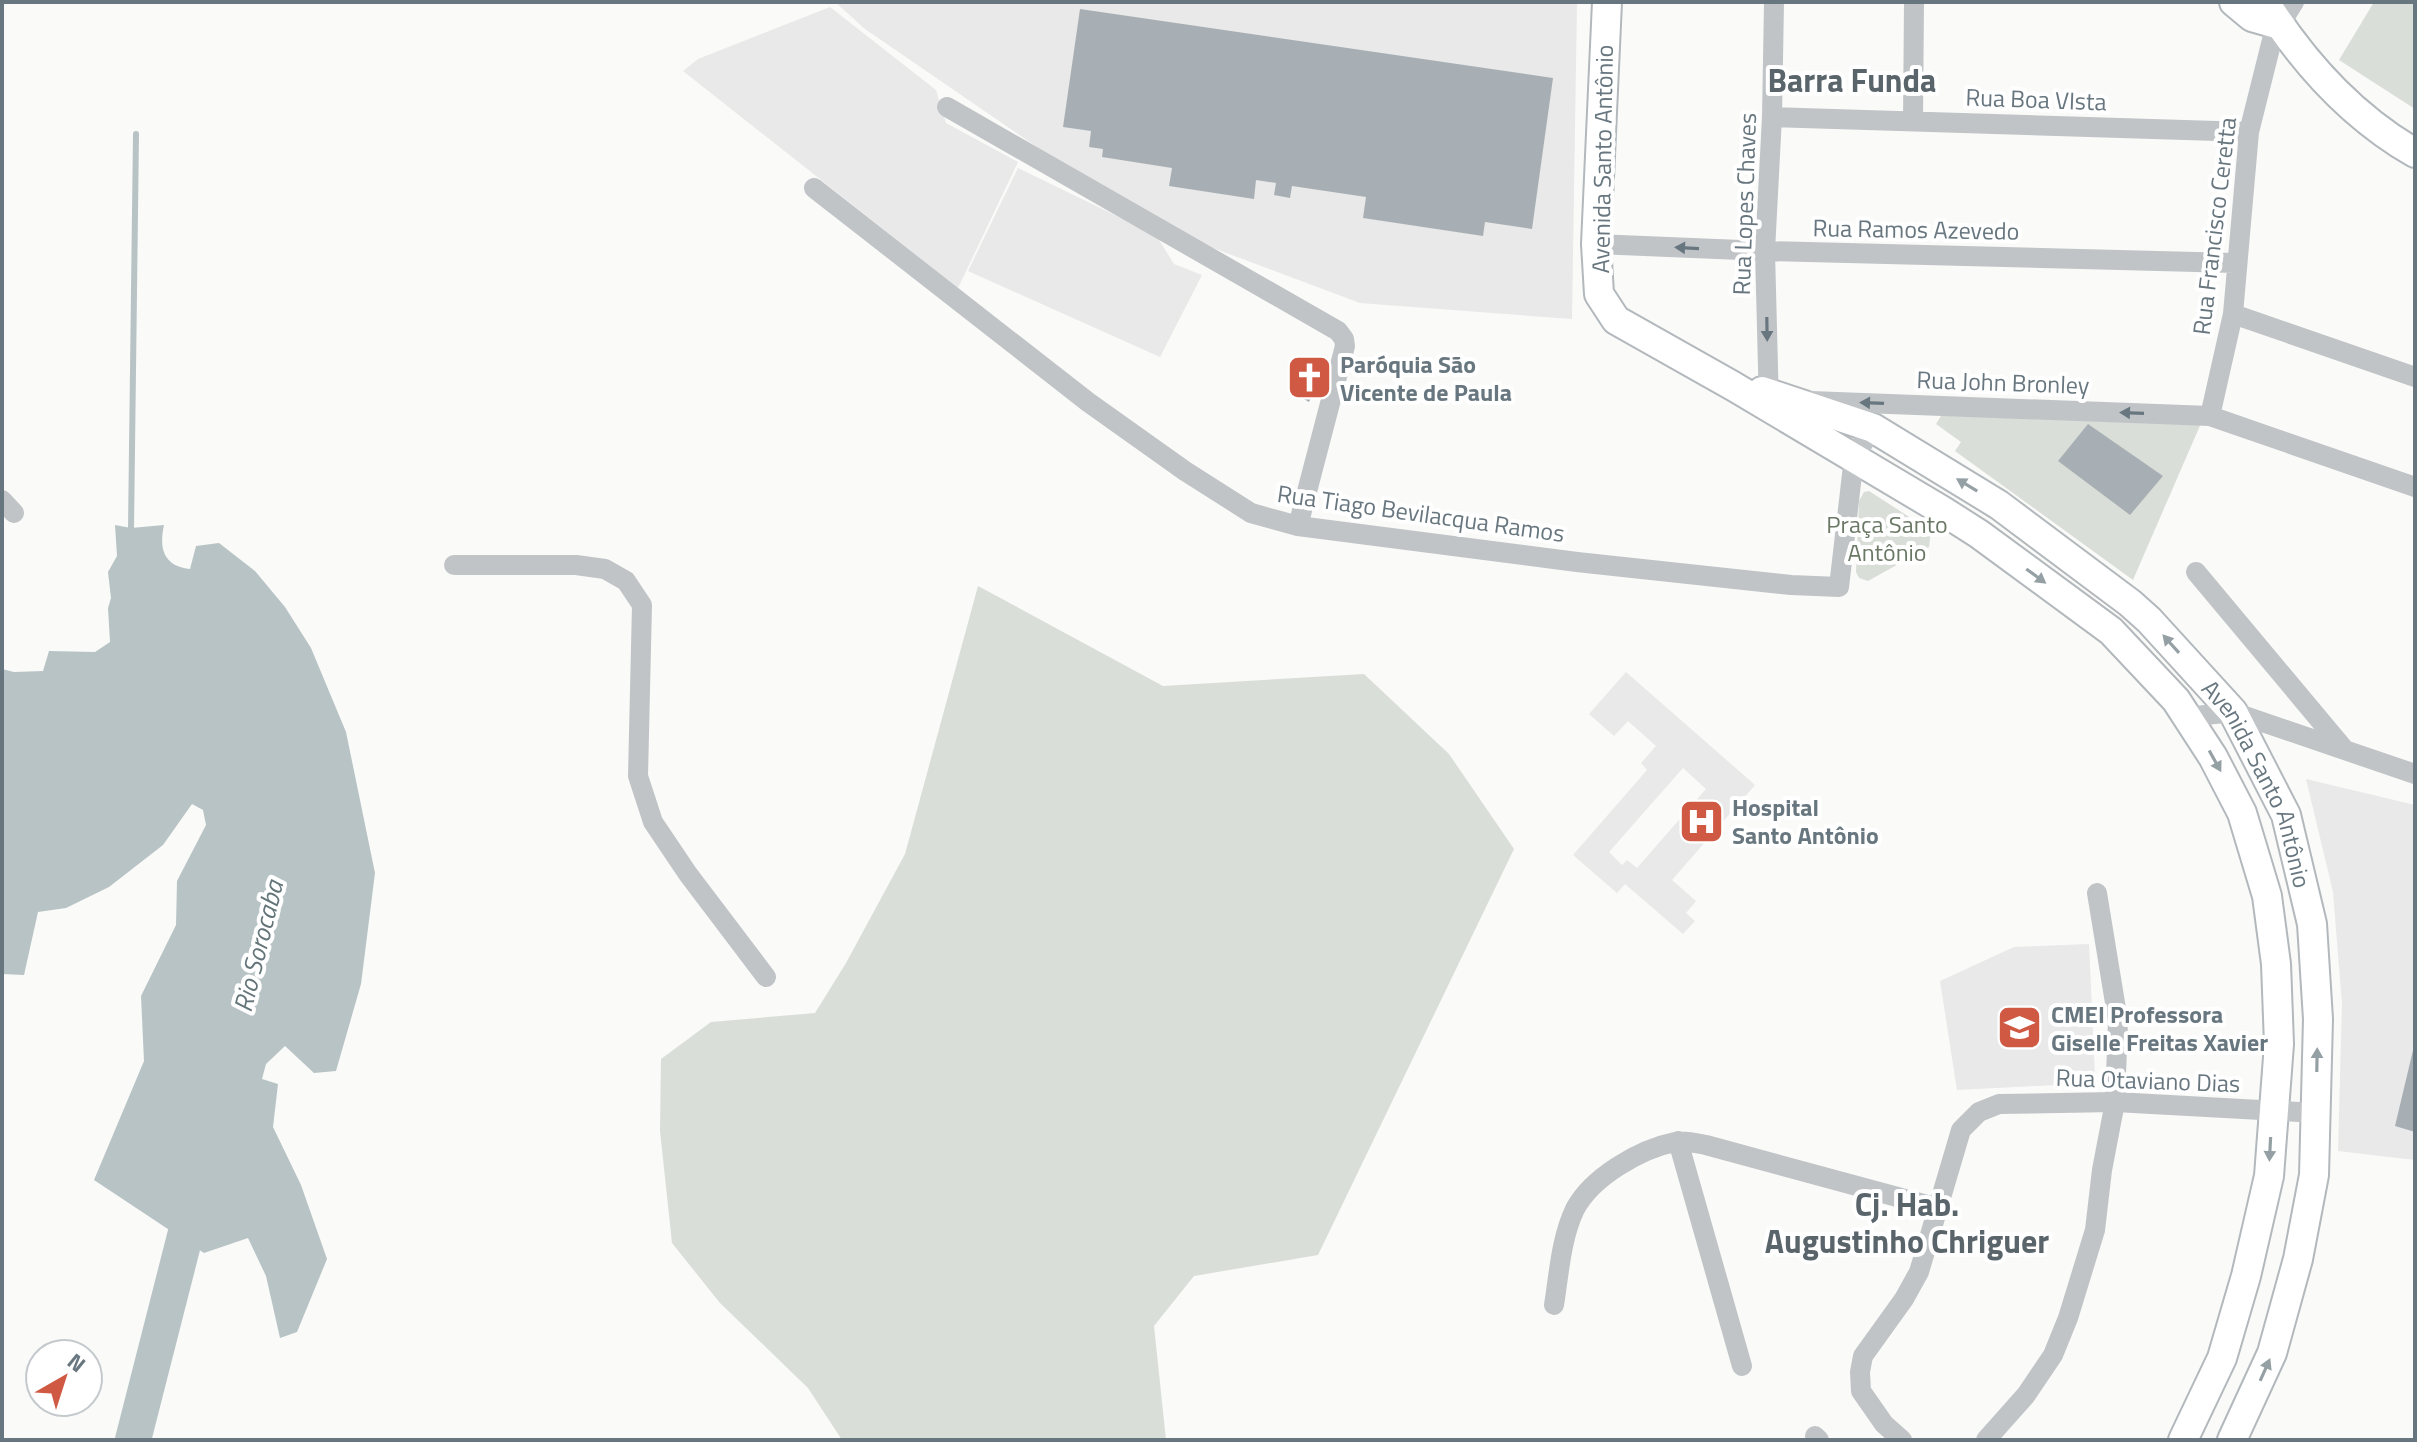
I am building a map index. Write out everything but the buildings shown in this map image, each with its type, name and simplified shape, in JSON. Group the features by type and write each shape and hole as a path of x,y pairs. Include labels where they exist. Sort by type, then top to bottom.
{"main road":[{"name":"Avenida Santo Antônio","path":"1607,2 1596,244 1599,294 1616,320 1733,386 1873,428 1999,505 2149,620 2233,712 2286,815 2312,924 2318,1019 2314,1175 2298,1259 2272,1353 2232,1440"},
{"path":"2234,2 2252,17 2280,10 2302,57 2337,95 2384,135 2415,153"},
{"name":"Avenida Santo Antônio","path":"1778,400 1854,457 1979,534 2111,631 2176,700 2213,757 2242,813 2267,896 2276,964 2279,1044 2269,1176 2246,1276 2222,1358 2183,1440"},
{"path":"2277,1024 2318,1019"}],"street":[{"name":"Rua Lopes Chaves","path":"1774,2 1765,251 1778,400"},
{"path":"1913,121 1914,2"},
{"name":"Rua Francisco Ceretta","path":"2210,416 2233,314 2235,263 2249,132 2280,10"},
{"path":"947,107 1338,331 1345,346 1298,526"},
{"name":"Rua Boa VIsta","path":"1772,117 2249,132"},
{"name":"Rua Tiago Bevilacqua Ramos","path":"814,188 1088,402 1185,471 1251,513 1298,526 1577,562 1791,585 1839,587 1854,457"},
{"name":"Rua Ramos Azevedo","path":"1596,244 2235,263"},
{"path":"2233,314 2415,377"},
{"name":"Rua John Bronley","path":"1778,400 2210,416 2415,487"},
{"path":"1854,457 1873,428"},
{"path":"454,565 576,565 605,569 626,581 642,605 638,776 653,822 766,977"},
{"path":"2196,572 2344,749"},
{"path":"2187,717 2233,712 2415,774"},
{"path":"1986,1440 2026,1395 2053,1355 2068,1318 2095,1230 2115,1102 2118,1021 2097,893"},
{"name":"Rua Otaviano Dias","path":"1938,1208 1961,1130 1979,1112 1999,1104 2115,1102 2317,1113"},
{"path":"1678,1141 1742,1366"},
{"path":"1554,1305 1567,1231 1576,1208 1587,1192 1644,1152 1678,1141 1706,1145 1938,1208 1919,1272 1904,1299 1863,1356 1860,1372 1861,1391 1884,1424 1902,1440"}],"shaded area":[{"path":"835,2 1577,2 1572,319 1360,303 1205,245 1063,165 865,29"},
{"path":"830,7 936,90 946,123 1018,162 958,288 683,71 698,59"},
{"path":"1018,168 1156,235 1174,264 1202,275 1160,357 968,271"},
{"name":"Hospital Santo Antônio","path":"1626,672 1755,785 1672,880 1696,901 1686,913 1695,921 1683,934 1625,884 1617,893 1573,855 1647,770 1641,763 1656,746 1628,721 1614,736 1589,714","holes":["1683,768 1706,789 1637,868 1627,860 1622,865 1609,852"]},
{"path":"2306,779 2415,805 2415,1160 2338,1151 2342,1004 2333,892"},
{"name":"CMEI Professora Giselle Freitas Xavier","path":"2089,944 2095,1076 2074,1084 1957,1090 1940,981 2014,947"}],"green space":[{"path":"2374,2 2415,2 2415,109 2339,60"},
{"path":"1944,411 2202,421 2133,580 1955,451 1961,442 1936,424"},
{"name":"Praça Santo Antônio","path":"1869,491 1931,531 1929,547 1868,581 1859,578 1856,572 1859,501 1864,492"},
{"path":"978,586 1163,686 1364,674 1449,754 1514,849 1318,1255 1194,1276 1154,1326 1166,1440 842,1440 808,1388 720,1303 672,1243 660,1131 661,1059 711,1022 815,1013 905,854"}],"water":[{"path":"115,525 131,528 164,525 162,541 165,554 174,564 190,569 196,546 219,543 255,571 285,607 311,648 346,732 375,873 361,984 336,1071 314,1073 285,1046 266,1064 262,1079 278,1084 273,1127 301,1185 327,1259 297,1332 280,1338 266,1276 248,1238 204,1253 94,1180 144,1061 141,996 176,925 177,881 206,825 203,810 192,804 163,845 109,887 66,908 38,912 24,975 2,974 2,669 14,672 43,671 49,651 95,652 110,642 108,572 117,556"}],"waterway":[{"path":"131,528 136,134"},
{"name":"Rio Sorocaba","path":"133,1440 196,1193"}],"place":[{"name":"Paróquia São Vicente de Paula","path":"1309,378"},
{"name":"Hospital Santo Antônio","path":"1701,821"},
{"name":"CMEI Professora Giselle Freitas Xavier","path":"2020,1028"}],"district":[{"name":"Barra Funda","path":"1852,80"},
{"name":"Cj. Hab. Augustinho Chriguer","path":"1907,1222"}]}
